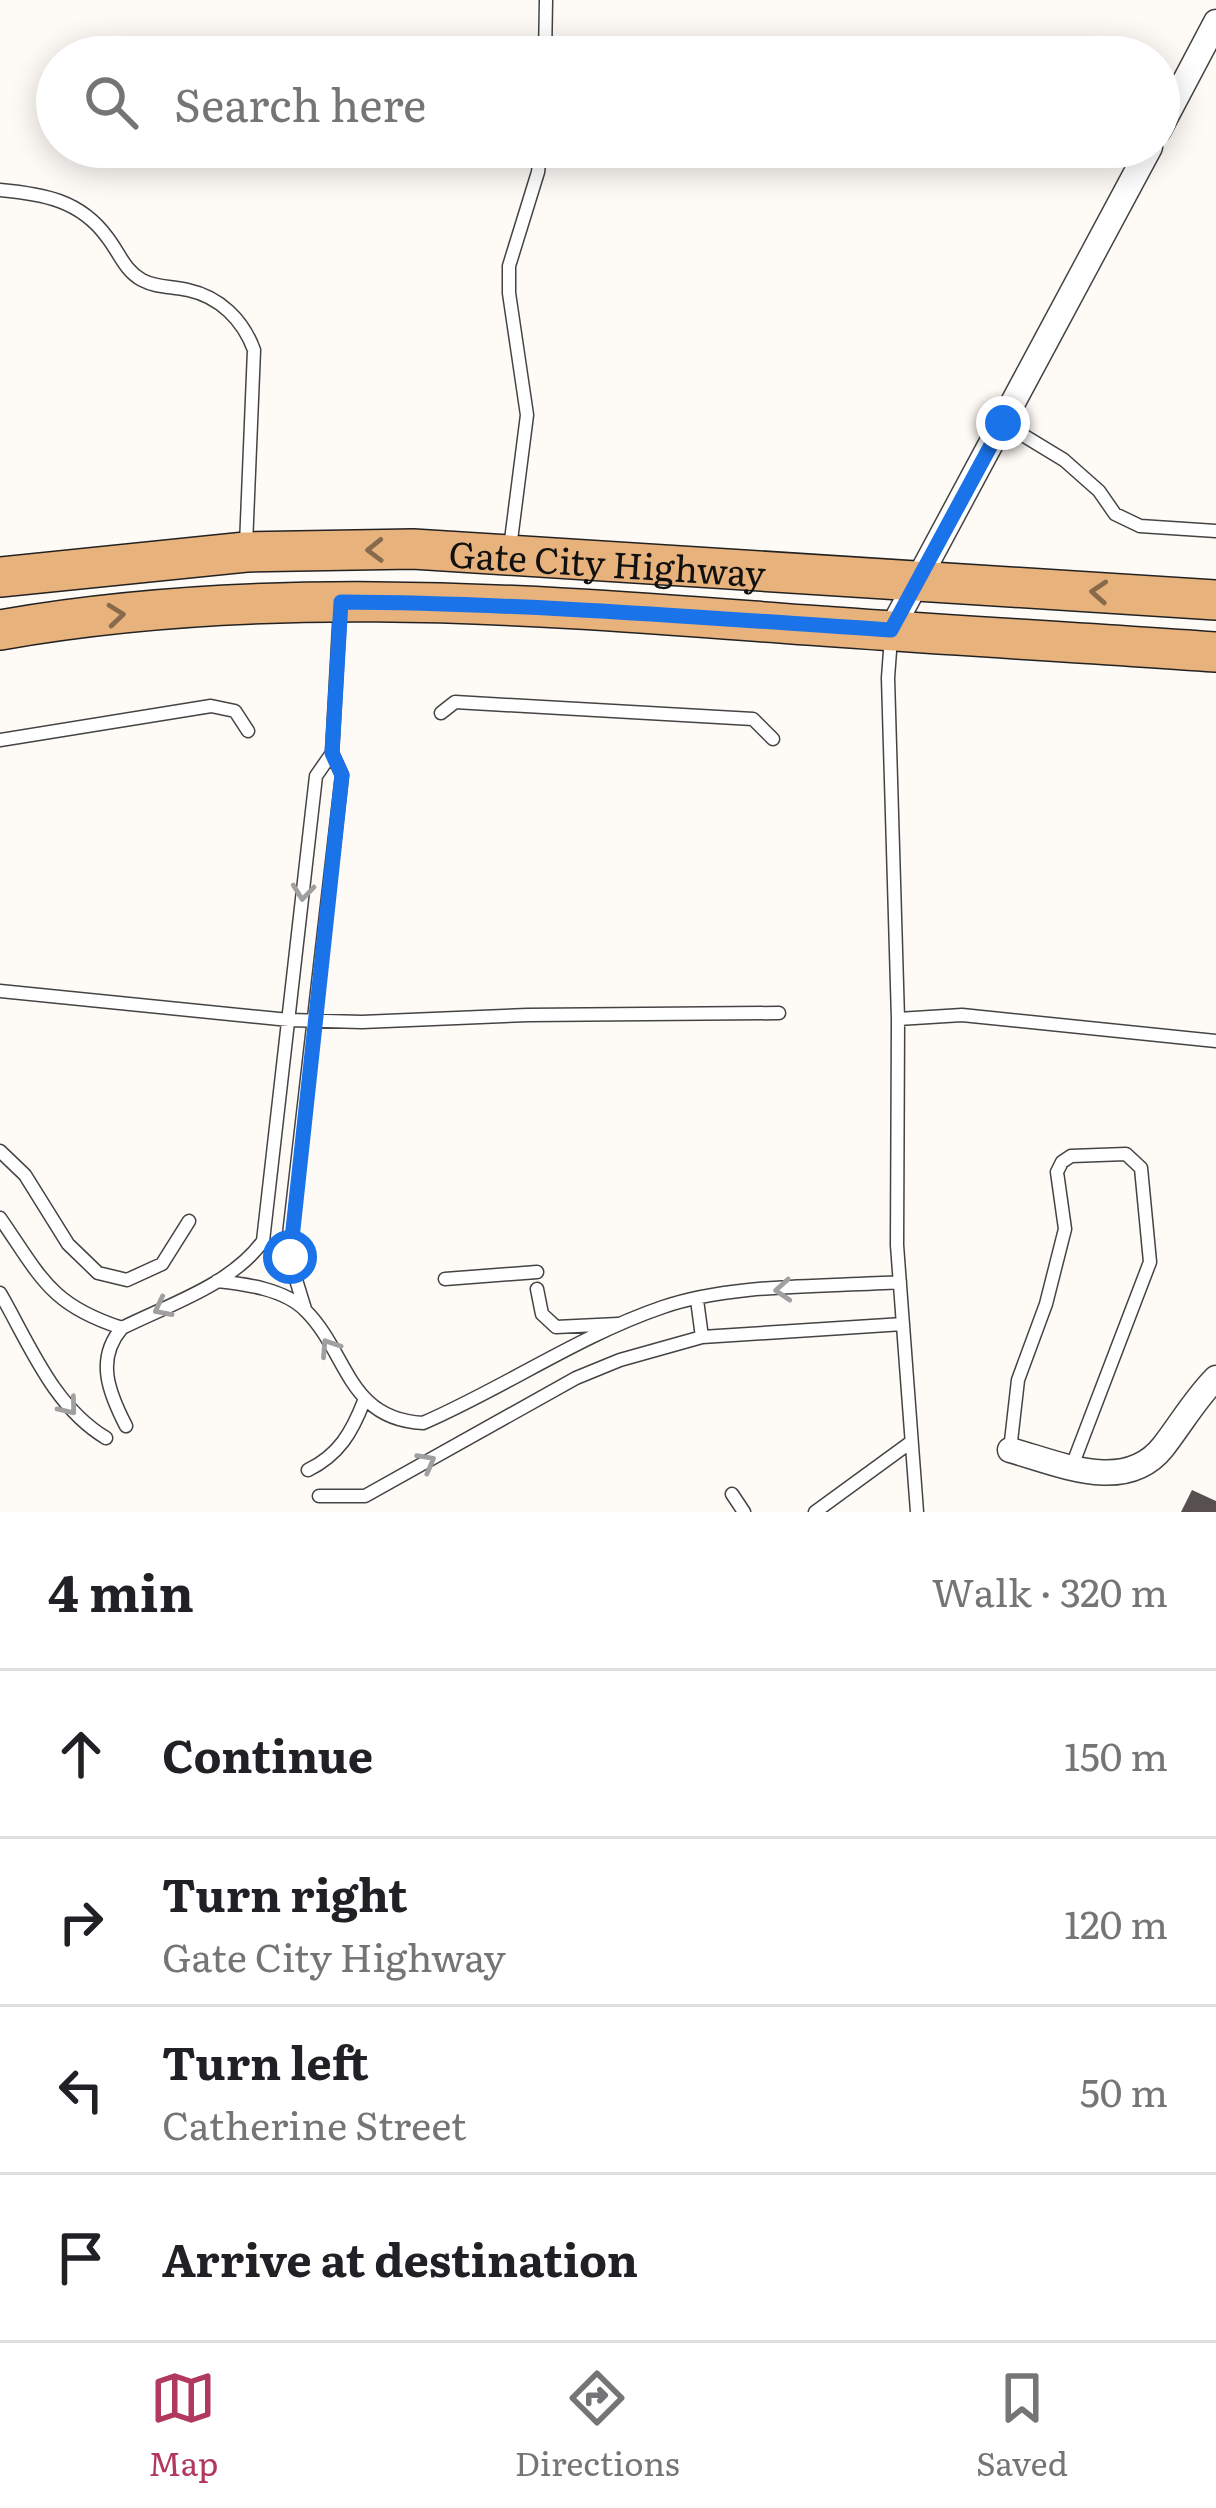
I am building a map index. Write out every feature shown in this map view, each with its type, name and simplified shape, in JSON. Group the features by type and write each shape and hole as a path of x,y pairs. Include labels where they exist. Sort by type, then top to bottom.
{"main road":[{"name":"Gate City Highway","path":"0,577 246,553 413,549 1216,599"},
{"name":"Gate City Highway","path":"0,629 165,609 341,602 624,610 1216,652"}],"street":[{"path":"1180,90 1216,22"},
{"path":"891,630 1139,168"},
{"path":"1010,1450 1097,1473 1140,1466 1161,1450 1216,1378"}],"lane":[{"path":"545,36 546,0"},
{"path":"508,555 527,415 509,266 538,168"},
{"path":"0,190 45,194 70,204 108,237 124,265 140,278 208,297 230,311 247,331 254,350 246,553"},
{"path":"1003,423 1064,460 1099,491 1115,514 1140,526 1216,532"},
{"path":"341,602 332,753 342,775 289,1235 304,1309 364,1401 403,1422 423,1423 664,1307 900,1282"},
{"path":"891,630 888,677 900,1282 917,1512"},
{"path":"441,713 455,702 753,719 773,739"},
{"path":"0,740 212,706 235,711 248,731"},
{"path":"126,1426 105,1379 110,1342 122,1328 248,1261 263,1241 316,776 332,753"},
{"path":"0,991 314,1021 778,1013"},
{"path":"898,1019 962,1016 1216,1041"},
{"path":"0,1150 26,1175 68,1244 98,1273 127,1280 162,1264 189,1221"},
{"path":"1010,1450 1018,1380 1046,1304 1065,1229 1057,1172 1071,1156 1126,1154 1141,1168 1150,1262 1072,1466"},
{"path":"0,1218 57,1297 81,1315 122,1328"},
{"path":"445,1280 537,1272"},
{"path":"217,1281 254,1285 304,1309"},
{"path":"537,1289 542,1314 556,1327 625,1324"},
{"path":"0,1293 64,1405 82,1424 106,1438"},
{"path":"698,1300 702,1337"},
{"path":"319,1496 365,1496 575,1378 620,1360 702,1337 903,1324"},
{"path":"609,1331 620,1360"},
{"path":"308,1470 325,1462 351,1434 364,1401"},
{"path":"815,1512 911,1442"},
{"path":"732,1494 744,1512"}],"building":[{"path":"1192,1490 1216,1501 1216,1512 1181,1512"}],"route":[{"path":"290,1257 342,775 332,753 341,602 646,611 891,630 1003,423"}]}
